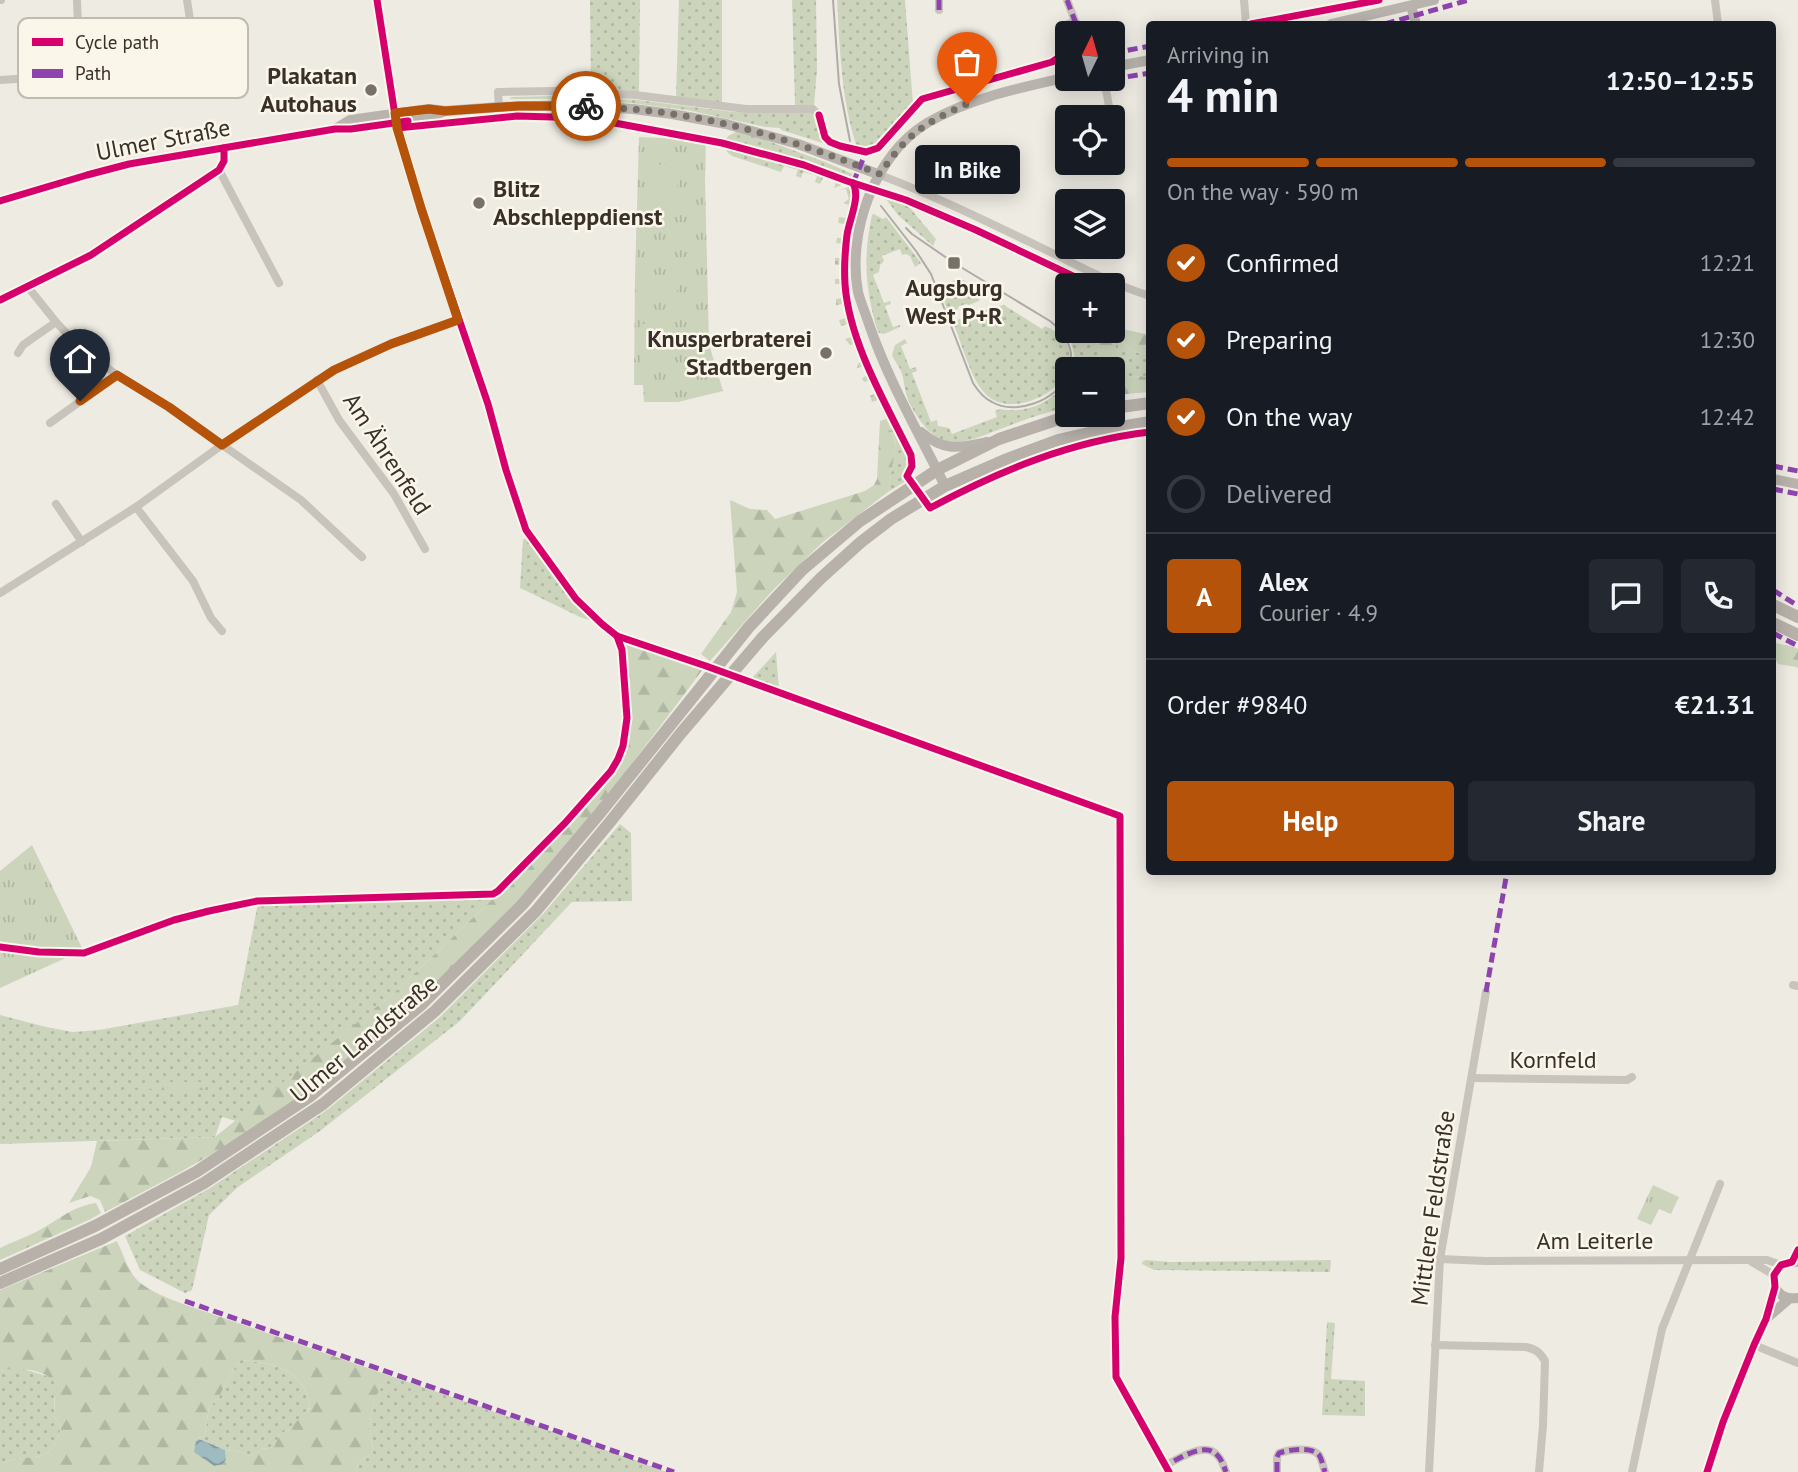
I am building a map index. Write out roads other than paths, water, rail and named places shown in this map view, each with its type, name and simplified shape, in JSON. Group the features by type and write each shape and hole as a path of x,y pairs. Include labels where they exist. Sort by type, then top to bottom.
{"main road":[{"path":"1125,406 1146,404"},
{"path":"0,1269 95,1226 196,1172 309,1097 421,1005 522,905 600,813 749,627 802,570 860,521 937,470 999,439 1055,420"},
{"name":"Ulmer Landstraße","path":"0,1283 101,1239 204,1183 323,1104 435,1011 536,911 763,637 821,578 891,519 945,486 1007,459 1058,440 1146,423"},
{"path":"1776,606 1798,617"},
{"path":"1776,624 1798,635"}],"street":[{"path":"77,0 78,18"},
{"path":"187,0 190,18"},
{"path":"377,0 396,118 421,208 488,404 526,530 531,536"},
{"path":"939,0 939,10"},
{"path":"1067,0 1075,21"},
{"path":"1244,0 1246,21"},
{"path":"1344,21 1434,0"},
{"path":"1715,0 1718,21"},
{"path":"1411,6 1415,21"},
{"path":"922,99 1055,59"},
{"path":"1125,65 1146,61"},
{"path":"0,80 18,79"},
{"path":"945,486 886,370 859,293 856,270 858,232 865,206 892,156 907,139 925,125 944,114 998,94 1055,80"},
{"path":"819,116 813,109 746,109 635,95 555,91 498,92 499,107 573,105 672,114 726,124 798,144 912,187 982,218 1090,272 1146,294"},
{"name":"Ulmer Straße","path":"0,201 155,159 335,129 351,129 396,118 431,117 445,111 499,107"},
{"path":"0,300 83,259 219,170 224,161 224,148"},
{"path":"219,170 279,283"},
{"path":"28,287 82,350 169,407 301,500 362,557"},
{"path":"0,593 136,507 317,380 379,349 458,320"},
{"path":"18,353 23,345 56,322"},
{"path":"50,423 117,375"},
{"name":"Am Ährenfeld","path":"317,380 340,420 394,494 425,549"},
{"path":"916,428 928,438 948,447 959,448 999,439"},
{"path":"1776,480 1798,484"},
{"path":"56,504 82,542"},
{"path":"136,507 192,581 211,618 222,631"},
{"name":"Mittlere Feldstraße","path":"1429,1472 1440,1259 1486,992"},
{"name":"Kornfeld","path":"1472,1078 1627,1080 1632,1077"},
{"path":"1632,1472 1660,1337 1720,1184"},
{"path":"1707,1472 1717,1437 1766,1319 1774,1281 1798,1250"},
{"name":"Am Leiterle","path":"1440,1259 1750,1260 1790,1263"},
{"path":"1750,1260 1774,1281 1778,1292 1793,1298"},
{"path":"1766,1319 1793,1298"},
{"path":"1435,1345 1526,1347 1540,1353 1545,1361 1539,1472"},
{"path":"1754,1345 1798,1363"},
{"path":"1167,1468 1199,1450 1206,1450 1213,1451 1218,1456 1226,1472"},
{"path":"1277,1472 1279,1453 1310,1450 1321,1456 1325,1472"}],"water":[{"path":"199,1439 225,1450 226,1459 223,1464 214,1466 194,1452"}],"tram line":[{"path":"833,0 839,84 850,141"},
{"path":"881,206 931,274 973,383 983,396 1002,406 1012,407 1035,403 1055,391"},
{"path":"906,228 954,263 1050,321 1068,342 1071,357"}],"place":[{"name":"Plakatan Autohaus","path":"371,90"},
{"name":"In Bike","path":"967,104"},
{"name":"Blitz Abschleppdienst","path":"479,203"},
{"name":"Augsburg West P+R","path":"954,263"},
{"name":"Knusperbraterei Stadtbergen","path":"826,353"}]}
